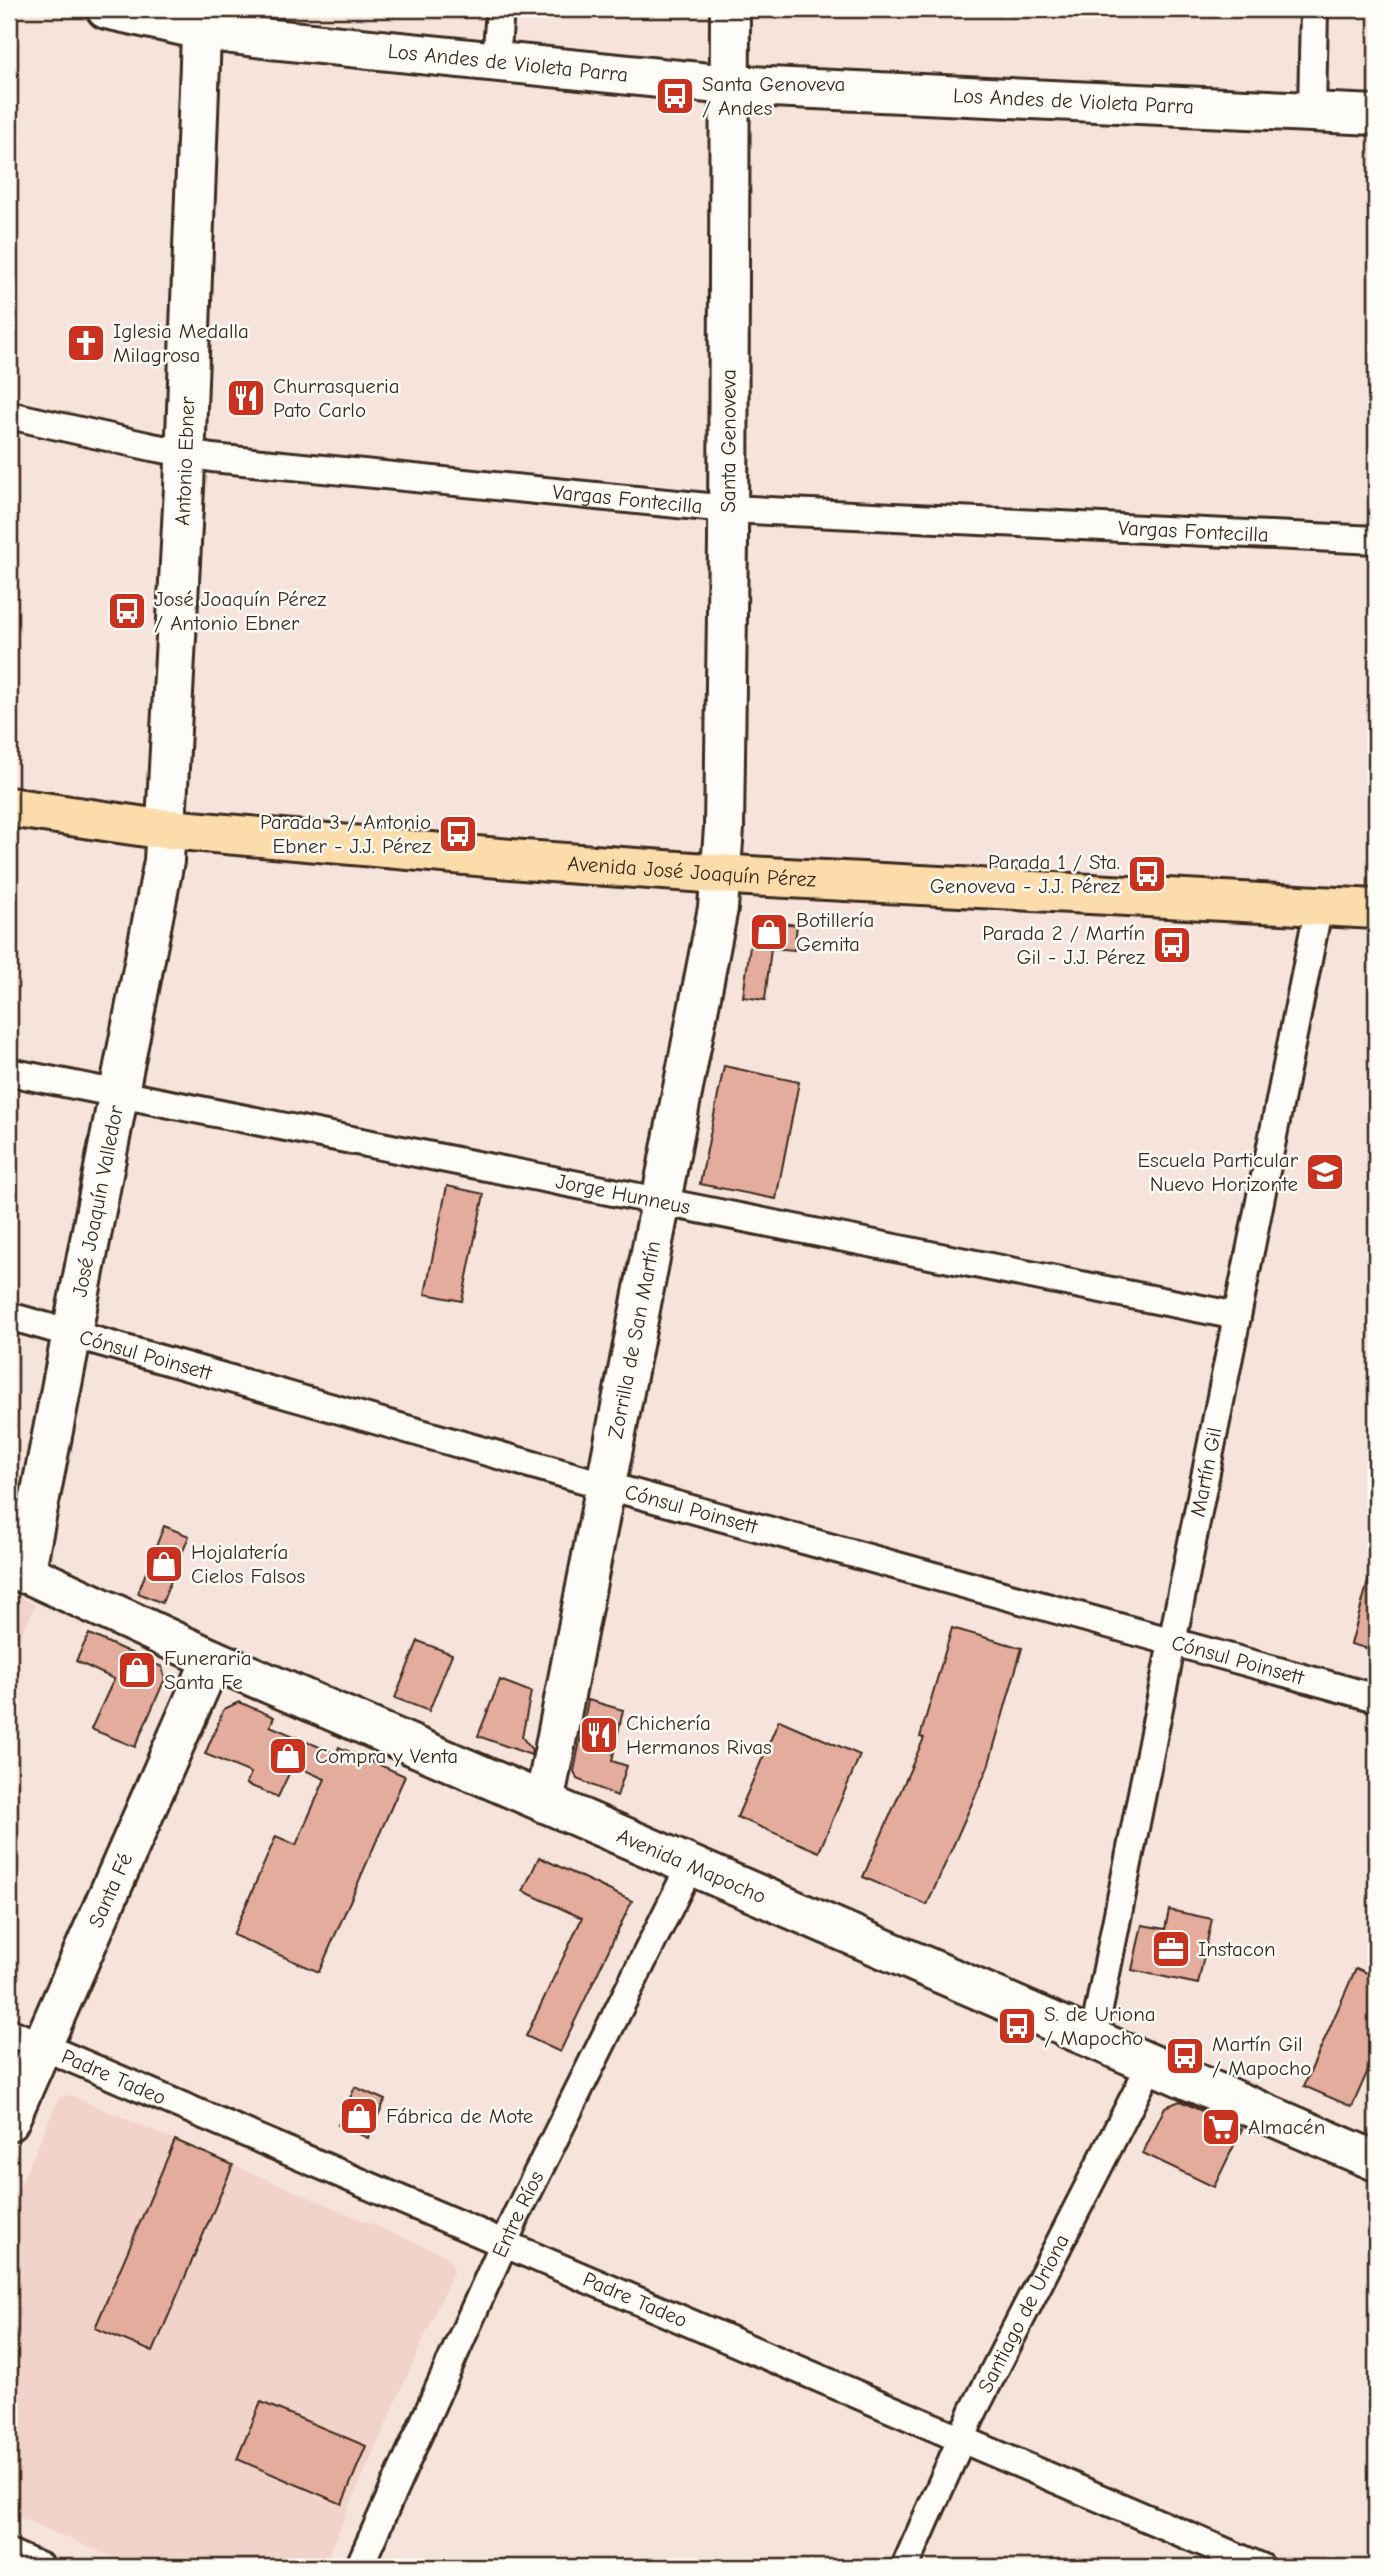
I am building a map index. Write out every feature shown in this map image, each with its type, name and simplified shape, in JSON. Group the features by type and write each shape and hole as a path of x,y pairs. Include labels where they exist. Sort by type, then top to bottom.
{"main road":[{"name":"Avenida José Joaquín Pérez","path":"9,807 167,829 722,874 1376,909"}],"street":[{"name":"Los Andes de Violeta Parra","path":"106,9 496,62 729,85 1376,115"},
{"path":"496,62 500,9"},
{"name":"Santa Genoveva","path":"722,874 728,509 730,9"},
{"path":"1312,112 1314,9"},
{"name":"Antonio Ebner","path":"167,829 202,20"},
{"name":"Vargas Fontecilla","path":"9,415 185,453 728,509 1376,540"},
{"name":"José Joaquín Valledor","path":"17,1570 72,1333 164,861 167,829"},
{"name":"Zorrilla de San Martín","path":"544,1803 717,918 722,874"},
{"name":"Martín Gil","path":"1093,2039 1319,905"},
{"name":"Jorge Hunneus","path":"9,1072 1237,1316"},
{"name":"Cónsul Poinsett","path":"9,1316 1376,1698"},
{"name":"Avenida Mapocho","path":"17,1570 212,1660 1376,2161"},
{"name":"Santa Fé","path":"9,2121 25,2039 212,1660"},
{"name":"Entre Ríos","path":"359,2567 503,2243 690,1866"},
{"name":"Padre Tadeo","path":"25,2039 1261,2567"},
{"name":"Santiago de Uriona","path":"905,2567 961,2439 1151,2064"},
{"path":"9,2553 41,2567"}],"shaded area":[{"path":"9,1591 35,1605 9,1662"},
{"path":"70,2095 449,2257 454,2270 323,2567 135,2567 9,2513 9,2211 59,2098"}],"building":[{"path":"767,921 797,925 794,950 771,948 765,1000 743,997 752,931"},
{"path":"724,1066 799,1082 776,1199 700,1184"},
{"path":"447,1186 484,1194 462,1301 425,1294"},
{"name":"Hojalatería Cielos Falsos","path":"164,1526 189,1536 162,1603 138,1593"},
{"path":"1370,1574 1376,1575 1376,1651 1351,1644"},
{"path":"952,1628 1022,1648 988,1767 927,1905 863,1877 924,1738 920,1737"},
{"path":"89,1634 162,1667 165,1679 135,1747 91,1729 114,1679 76,1661"},
{"path":"418,1641 452,1654 429,1711 395,1698"},
{"path":"500,1680 531,1692 522,1737 532,1750 531,1755 478,1736"},
{"name":"Chichería Hermanos Rivas","path":"588,1700 623,1710 612,1761 627,1766 617,1796 577,1779 574,1771"},
{"path":"239,1702 274,1717 270,1726 336,1754 339,1747 405,1776 319,1972 233,1935 276,1836 296,1845 325,1779 293,1765 278,1797 246,1784 251,1773 205,1754 224,1709"},
{"path":"779,1720 860,1755 819,1852 737,1817"},
{"path":"539,1857 632,1901 560,2052 526,2036 582,1918 523,1891"},
{"name":"Instacon","path":"1169,1910 1212,1919 1198,1984 1132,1970 1142,1925 1165,1929"},
{"path":"1356,1968 1376,1977 1376,2052 1352,2107 1304,2086"},
{"path":"355,2087 385,2100 368,2138 338,2125"},
{"path":"1180,2101 1242,2129 1214,2187 1143,2153 1165,2107"},
{"path":"175,2140 233,2165 153,2352 95,2328"},
{"path":"261,2402 366,2446 342,2504 237,2459"}],"place":[{"name":"Santa Genoveva / Andes","path":"675,96"},
{"name":"Iglesia Medalla Milagrosa","path":"86,343"},
{"name":"Churrasqueria Pato Carlo","path":"246,398"},
{"name":"José Joaquín Pérez / Antonio Ebner","path":"127,611"},
{"name":"Parada 3 / Antonio Ebner - J.J. Pérez","path":"458,834"},
{"name":"Parada 1 / Sta. Genoveva - J.J. Pérez","path":"1147,874"},
{"name":"Botillería Gemita","path":"769,932"},
{"name":"Parada 2 / Martín Gil - J.J. Pérez","path":"1172,945"},
{"name":"Escuela Particular Nuevo Horizonte","path":"1325,1172"},
{"name":"Hojalatería Cielos Falsos","path":"164,1564"},
{"name":"Funeraria Santa Fe","path":"137,1670"},
{"name":"Chichería Hermanos Rivas","path":"599,1735"},
{"name":"Compra y Venta","path":"288,1756"},
{"name":"Instacon","path":"1171,1949"},
{"name":"S. de Uriona / Mapocho","path":"1017,2026"},
{"name":"Martín Gil / Mapocho","path":"1185,2056"},
{"name":"Fábrica de Mote","path":"359,2116"},
{"name":"Almacén","path":"1221,2127"}]}
